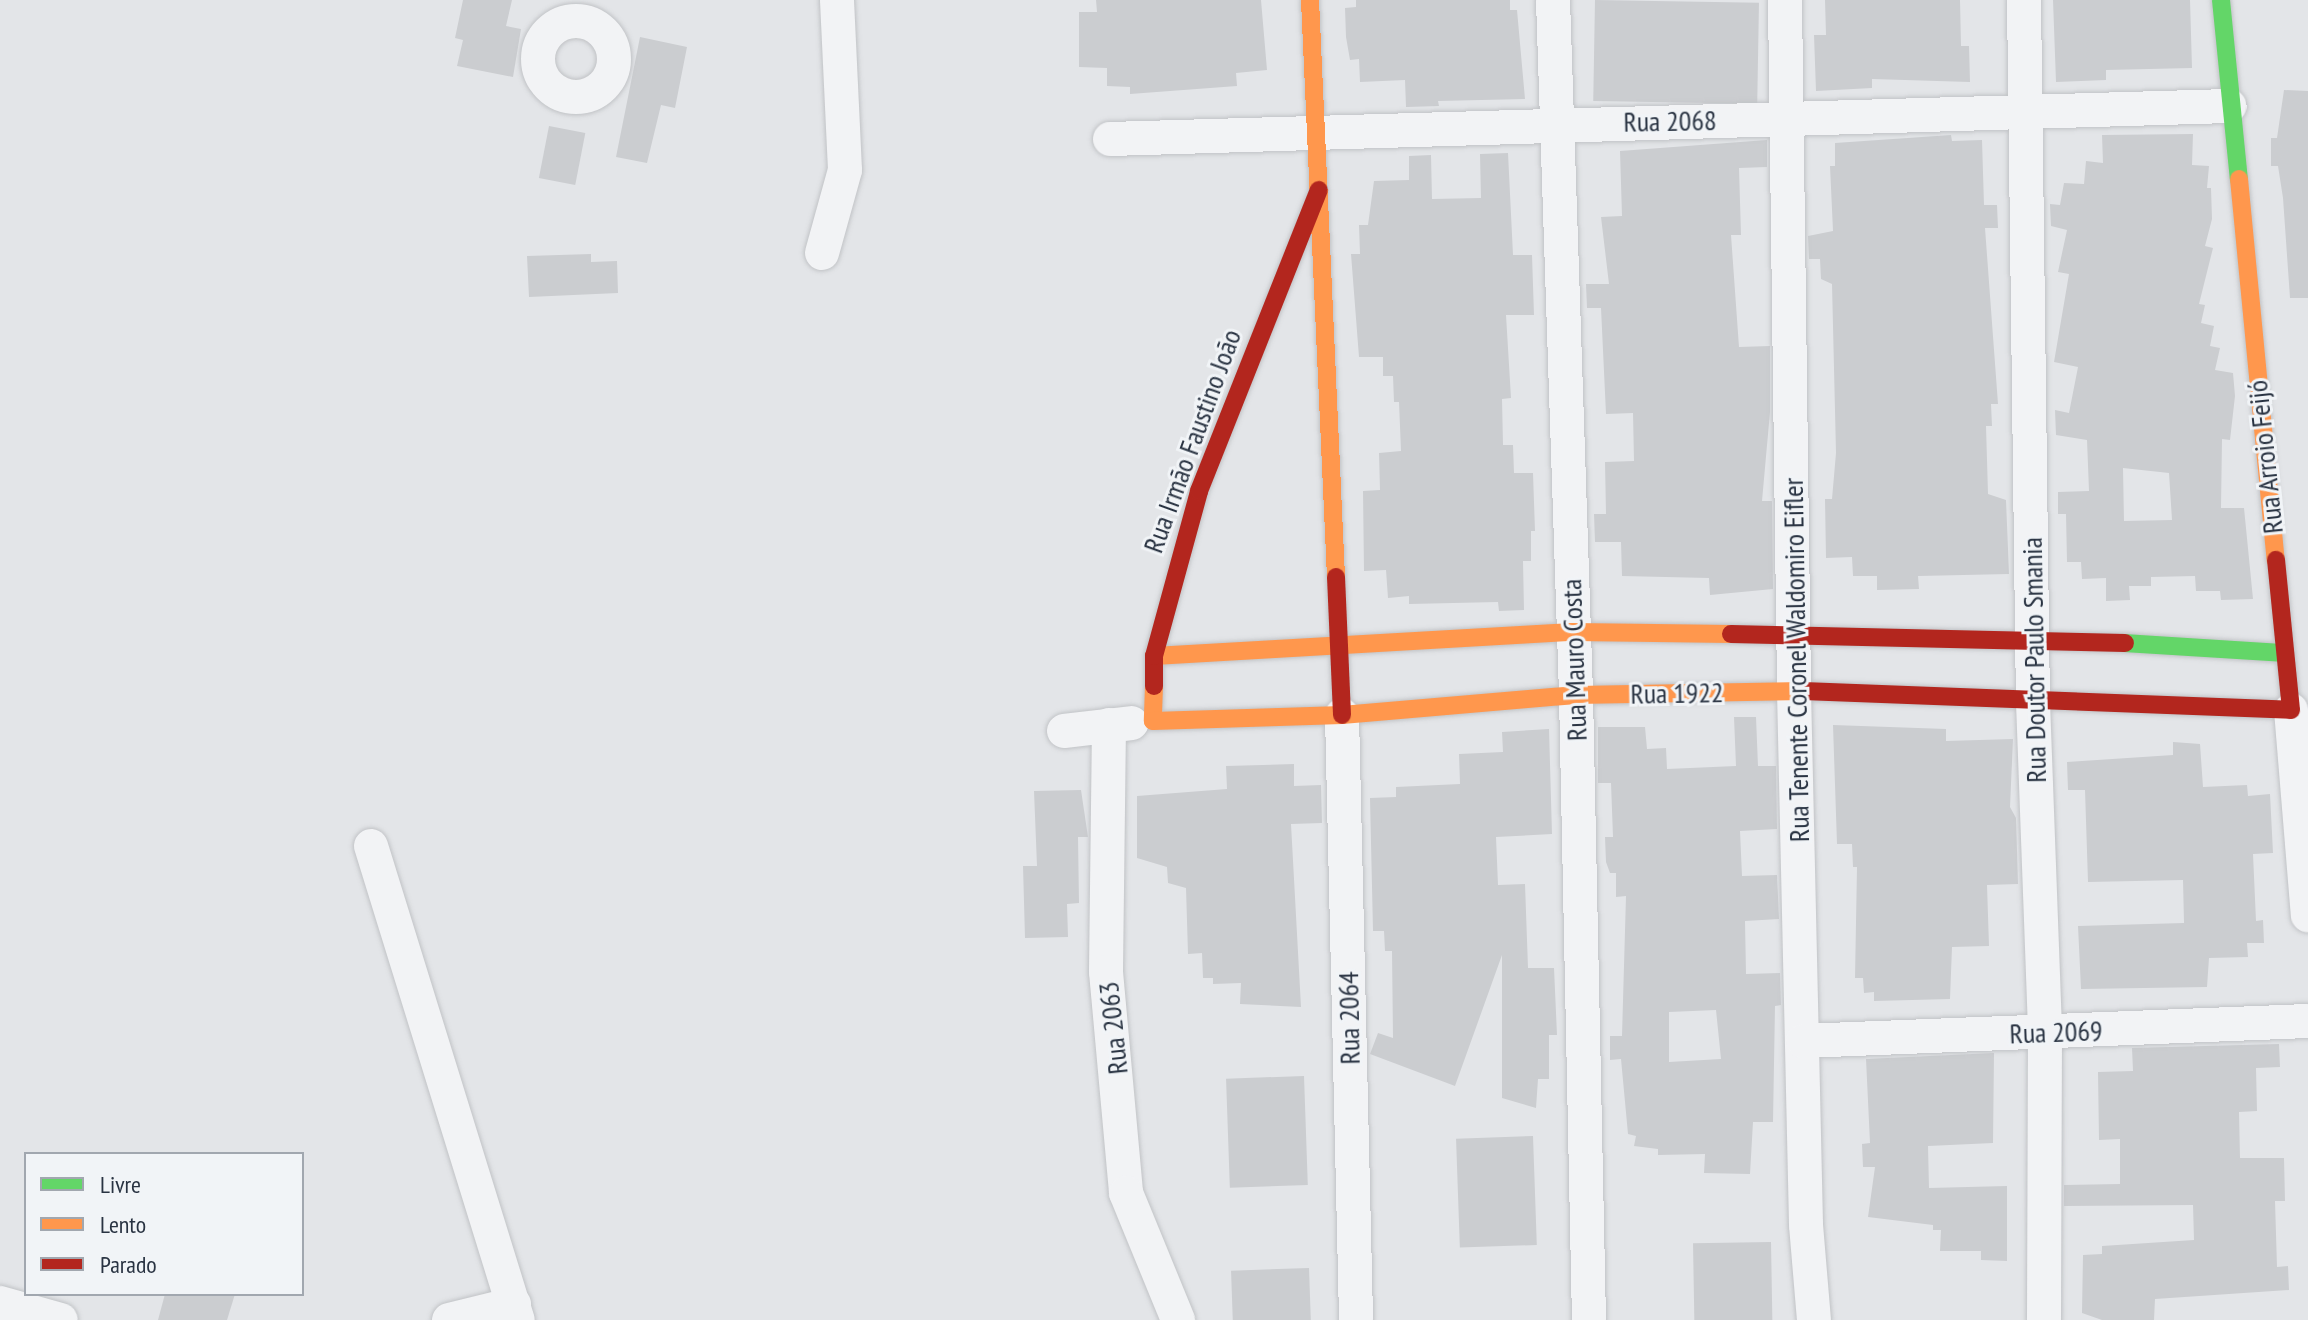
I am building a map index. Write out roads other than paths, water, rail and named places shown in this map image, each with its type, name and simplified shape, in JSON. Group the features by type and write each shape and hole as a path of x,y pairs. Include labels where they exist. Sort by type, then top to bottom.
{"street":[{"path":"822,253 845,170 837,0"},
{"name":"Rua Irmão Faustino João","path":"1310,0 1342,715"},
{"name":"Rua Mauro Costa","path":"1553,0 1576,695 1589,1320"},
{"name":"Rua Tenente Coronel Waldomiro Eifler","path":"1785,0 1798,631 1794,691 1806,1225 1814,1320"},
{"name":"Rua Doutor Paulo Smania","path":"2024,0 2033,702 2045,1032 2044,1320"},
{"name":"Rua Arroio Feijó","path":"2221,0 2306,861 2308,915"},
{"name":"Rua 2068","path":"1110,139 1315,130 2230,106"},
{"name":"Rua Irmão Faustino João","path":"1153,721 1154,656 1199,491 1319,190"},
{"path":"1154,656 1572,632 1798,631 2032,637 2285,653"},
{"name":"Rua 1922","path":"1064,731 1153,721 1342,715 1576,695 1794,691 2291,710"},
{"name":"Rua 2064","path":"1342,715 1356,1320"},
{"name":"Rua 2063","path":"1109,725 1106,972 1126,1193 1178,1320"},
{"path":"371,846 516,1312 449,1320"},
{"name":"Rua 2069","path":"1803,1041 2308,1021"},
{"path":"0,1303 61,1320"}]}
